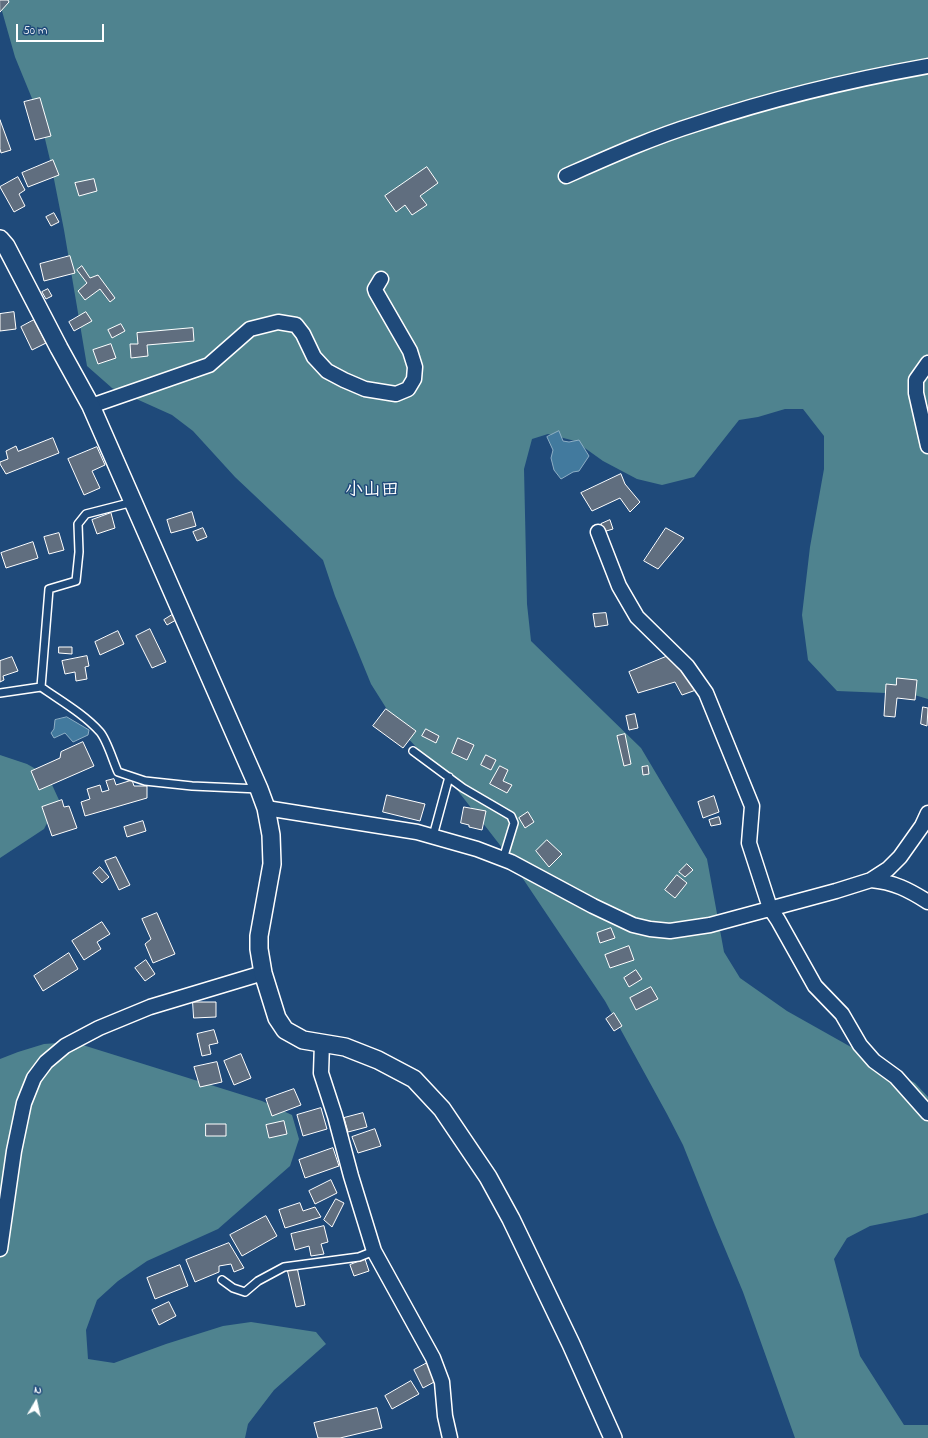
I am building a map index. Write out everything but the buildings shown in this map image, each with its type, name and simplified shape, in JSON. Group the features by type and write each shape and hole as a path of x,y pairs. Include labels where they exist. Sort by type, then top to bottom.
{"street":[{"path":"566,176 613,154 695,124 761,104 870,76 928,66"},
{"path":"0,239 6,246 91,406 266,808 272,835 272,864 259,949 263,973 277,1018 285,1030 303,1040 345,1047 378,1060 414,1078 442,1109 488,1177 511,1219 571,1344 613,1438"},
{"path":"91,406 209,365 250,329 278,322 296,325 303,334 314,357 327,371 344,380 365,389 396,394 408,389 414,379 415,367 410,351 376,292 375,289 381,279"},
{"path":"928,363 916,380 916,393 928,446"},
{"path":"598,532 618,586 637,618 687,666 706,693 752,806 750,843 770,908 815,986 842,1014 860,1045 874,1061 896,1077 928,1113"},
{"path":"266,808 417,832 477,849 503,859 633,925 650,929 670,931 710,925 871,880 888,869 900,857 922,826 928,814"},
{"path":"871,880 886,881 910,890 928,902"},
{"path":"0,1249 14,1151 24,1103 34,1078 46,1062 65,1046 99,1028 150,1007 263,973"},
{"path":"322,1043 321,1073 336,1116 351,1176 374,1251 433,1358 442,1382 445,1416 450,1438"}],"lane":[{"path":"41,687 49,589 76,581 79,552 78,524 86,514 133,502"},
{"path":"0,693 41,687 86,719 101,733 118,772 145,781 192,786 259,789"},
{"path":"413,751 463,788 511,816 514,823 503,859"},
{"path":"433,836 449,777"},
{"path":"222,1280 233,1288 245,1292 258,1281 284,1267 359,1258 374,1251"}],"green space":[{"path":"0,0 928,0 928,699 911,694 837,691 808,660 802,615 810,547 824,469 824,436 803,409 785,409 758,417 739,420 694,477 662,485 637,479 603,461 575,441 548,434 532,439 524,469 527,604 531,641 641,748 707,859 724,952 740,978 787,1011 915,1083 928,1097 928,1213 870,1226 847,1238 834,1259 860,1356 904,1425 928,1425 928,1438 795,1438 743,1292 683,1145 667,1114 605,1001 503,849 458,791 400,730 371,684 335,596 323,560 235,477 193,431 172,415 112,388 87,366 64,230 51,164 40,118 15,57"},
{"path":"0,755 27,764 48,776 59,800 44,829 0,858"},
{"path":"73,1042 262,1101 292,1115 299,1139 290,1166 218,1229 147,1261 118,1281 97,1300 86,1330 88,1359 114,1363 166,1344 223,1326 251,1322 316,1332 326,1344 274,1390 248,1424 245,1438 0,1438 0,1059 44,1044"}],"water":[{"path":"559,431 563,441 569,442 579,440 589,456 579,471 573,472 561,479 554,470 551,458 553,450 547,437"},
{"path":"67,717 89,730 88,735 73,742 65,733 54,738 51,733 54,729 55,720"}],"district":[{"name":"小山田","path":"372,492"}]}
